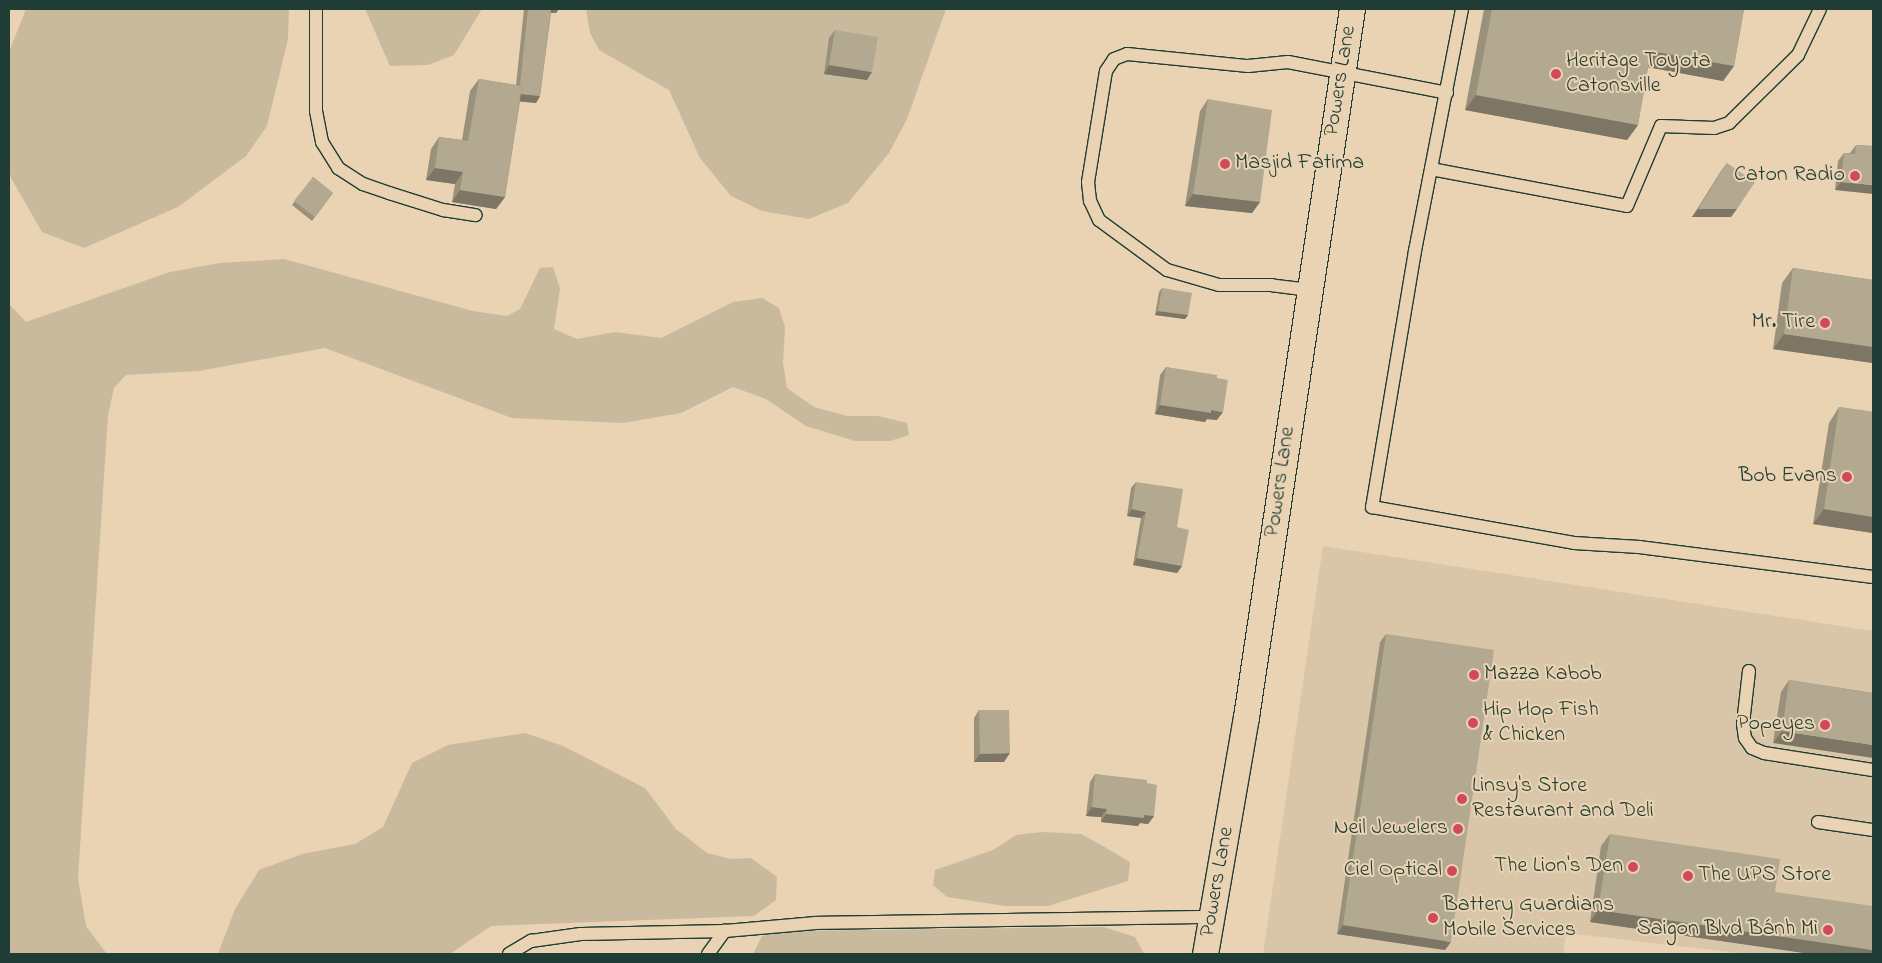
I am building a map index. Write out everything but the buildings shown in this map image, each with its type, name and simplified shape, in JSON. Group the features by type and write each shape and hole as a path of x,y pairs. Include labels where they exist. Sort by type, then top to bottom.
{"street":[{"name":"Powers Lane","path":"1205,954 1246,717 1352,9"}],"lane":[{"path":"316,9 316,111 322,142 338,168 363,184 389,194 443,210 476,215"},
{"path":"1462,9 1448,93 1431,169 1372,507 1574,543 1639,547 1873,577"},
{"path":"1431,169 1627,206 1661,126 1714,128 1729,123 1798,55 1820,9"},
{"path":"1310,290 1272,285 1219,285 1167,270 1099,220 1090,201 1088,182 1106,71 1114,59 1126,54 1248,66 1288,62 1342,70 1448,93"},
{"path":"1749,671 1743,724 1745,738 1752,748 1764,753 1873,770"},
{"path":"1818,822 1873,830"},
{"path":"509,954 531,941 551,936 726,931 816,923 1212,917"},
{"path":"708,954 726,931"}],"shaded area":[{"path":"26,9 289,9 288,39 267,126 246,156 178,207 84,248 42,232 11,178 9,168 9,52"},
{"path":"365,9 482,9 454,55 428,65 390,66"},
{"path":"586,9 946,9 907,119 889,153 848,203 809,219 762,211 731,196 700,158 669,90 599,50 590,33"},
{"path":"284,259 473,311 507,316 520,309 540,268 553,267 560,289 554,329 577,339 615,332 661,338 733,302 762,298 779,308 785,327 783,363 787,388 814,407 847,416 878,416 907,423 909,435 890,441 855,441 806,426 766,399 733,387 681,413 623,423 512,418 325,348 199,371 126,375 114,388 108,415 78,878 86,926 107,954 9,954 9,304 26,322 170,272 220,263"},
{"path":"1323,546 1873,631 1873,954 1748,954 1566,933 1563,954 1263,954"},
{"path":"525,733 563,746 645,788 676,829 707,853 731,859 751,858 777,877 776,900 754,916 491,926 450,954 218,954 235,909 259,870 302,854 355,844 383,827 412,763 448,745"},
{"path":"1042,832 1081,834 1103,846 1130,862 1128,881 1048,906 1005,906 947,897 933,885 935,870 993,850 1016,835"},
{"path":"1104,927 1135,937 1144,954 753,954 762,936 789,931"}],"place":[{"name":"Heritage Toyota Catonsville","path":"1556,74"},
{"name":"Masjid Fatima","path":"1225,164"},
{"name":"Caton Radio","path":"1855,176"},
{"name":"Mr. Tire","path":"1825,323"},
{"name":"Bob Evans","path":"1847,477"},
{"name":"Mazza Kabob","path":"1474,675"},
{"name":"Hip Hop Fish & Chicken","path":"1473,723"},
{"name":"Popeyes","path":"1825,725"},
{"name":"Linsy's Store Restaurant and Deli","path":"1462,799"},
{"name":"Neil Jewelers","path":"1458,829"},
{"name":"The Lion's Den","path":"1633,867"},
{"name":"Ciel Optical","path":"1452,871"},
{"name":"The UPS Store","path":"1688,876"},
{"name":"Battery Guardians Mobile Services","path":"1433,918"},
{"name":"Saigon Blvd Bánh Mì","path":"1828,930"}]}
